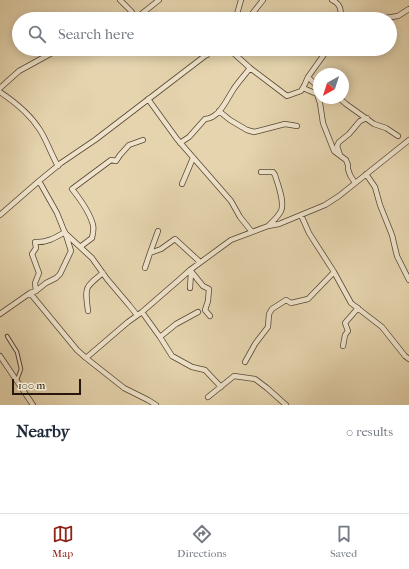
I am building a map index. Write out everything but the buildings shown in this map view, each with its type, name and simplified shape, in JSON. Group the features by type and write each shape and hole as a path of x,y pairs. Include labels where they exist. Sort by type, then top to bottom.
{"street":[{"path":"120,0 132,12"},
{"path":"144,12 159,0"},
{"path":"238,12 241,0"},
{"path":"254,12 263,0"},
{"path":"332,0 337,2 341,12"},
{"path":"397,16 409,9"},
{"path":"0,88 19,71 46,56"},
{"path":"0,215 58,166 95,140 206,56"},
{"path":"237,56 287,96 301,91 308,77 323,56"},
{"path":"180,143 189,137 205,119 211,118 219,111 250,68"},
{"path":"308,77 313,82"},
{"path":"303,88 318,94 323,123 334,151 346,160 350,175 355,183"},
{"path":"0,92 17,104 30,116 40,130 58,166"},
{"path":"148,99 180,143 230,201 252,232"},
{"path":"346,104 374,124 386,128 398,136"},
{"path":"219,111 230,120 247,130 254,132 285,124 297,126"},
{"path":"341,156 337,146 339,142 349,134 360,121 367,118"},
{"path":"80,247 92,238 94,226 80,199 72,190 111,160 116,161 129,145 143,140"},
{"path":"86,358 200,262 231,240 268,226 280,224 325,205 339,196 409,140"},
{"path":"182,184 194,158"},
{"path":"261,172 274,172 283,202 282,210 268,226"},
{"path":"366,174 375,187 380,205 392,235 397,256 409,280"},
{"path":"0,314 30,293 36,291 46,283 56,278 60,274 70,251 57,213 39,181"},
{"path":"301,215 309,233 317,243 351,303 382,327 409,359"},
{"path":"145,268 158,231"},
{"path":"65,233 92,258 137,315"},
{"path":"36,291 35,283 39,274 32,254 36,248 35,242 52,239 65,233"},
{"path":"150,253 161,249 175,239 200,262"},
{"path":"190,271 190,288"},
{"path":"190,271 203,286 209,289 208,301 205,310 210,316"},
{"path":"245,362 255,344 268,327 269,314 272,309 286,300 291,303 308,299 334,272"},
{"path":"88,311 86,288 103,273"},
{"path":"30,293 77,350 124,388 156,405"},
{"path":"342,346 345,335 348,331 345,323 358,308"},
{"path":"142,312 172,356 192,366 205,370 220,387"},
{"path":"160,337 176,324 198,312"},
{"path":"0,356 33,405"},
{"path":"208,397 234,376 255,379 286,405"}],"lane":[{"path":"7,336 17,352 21,369 17,381"}]}
